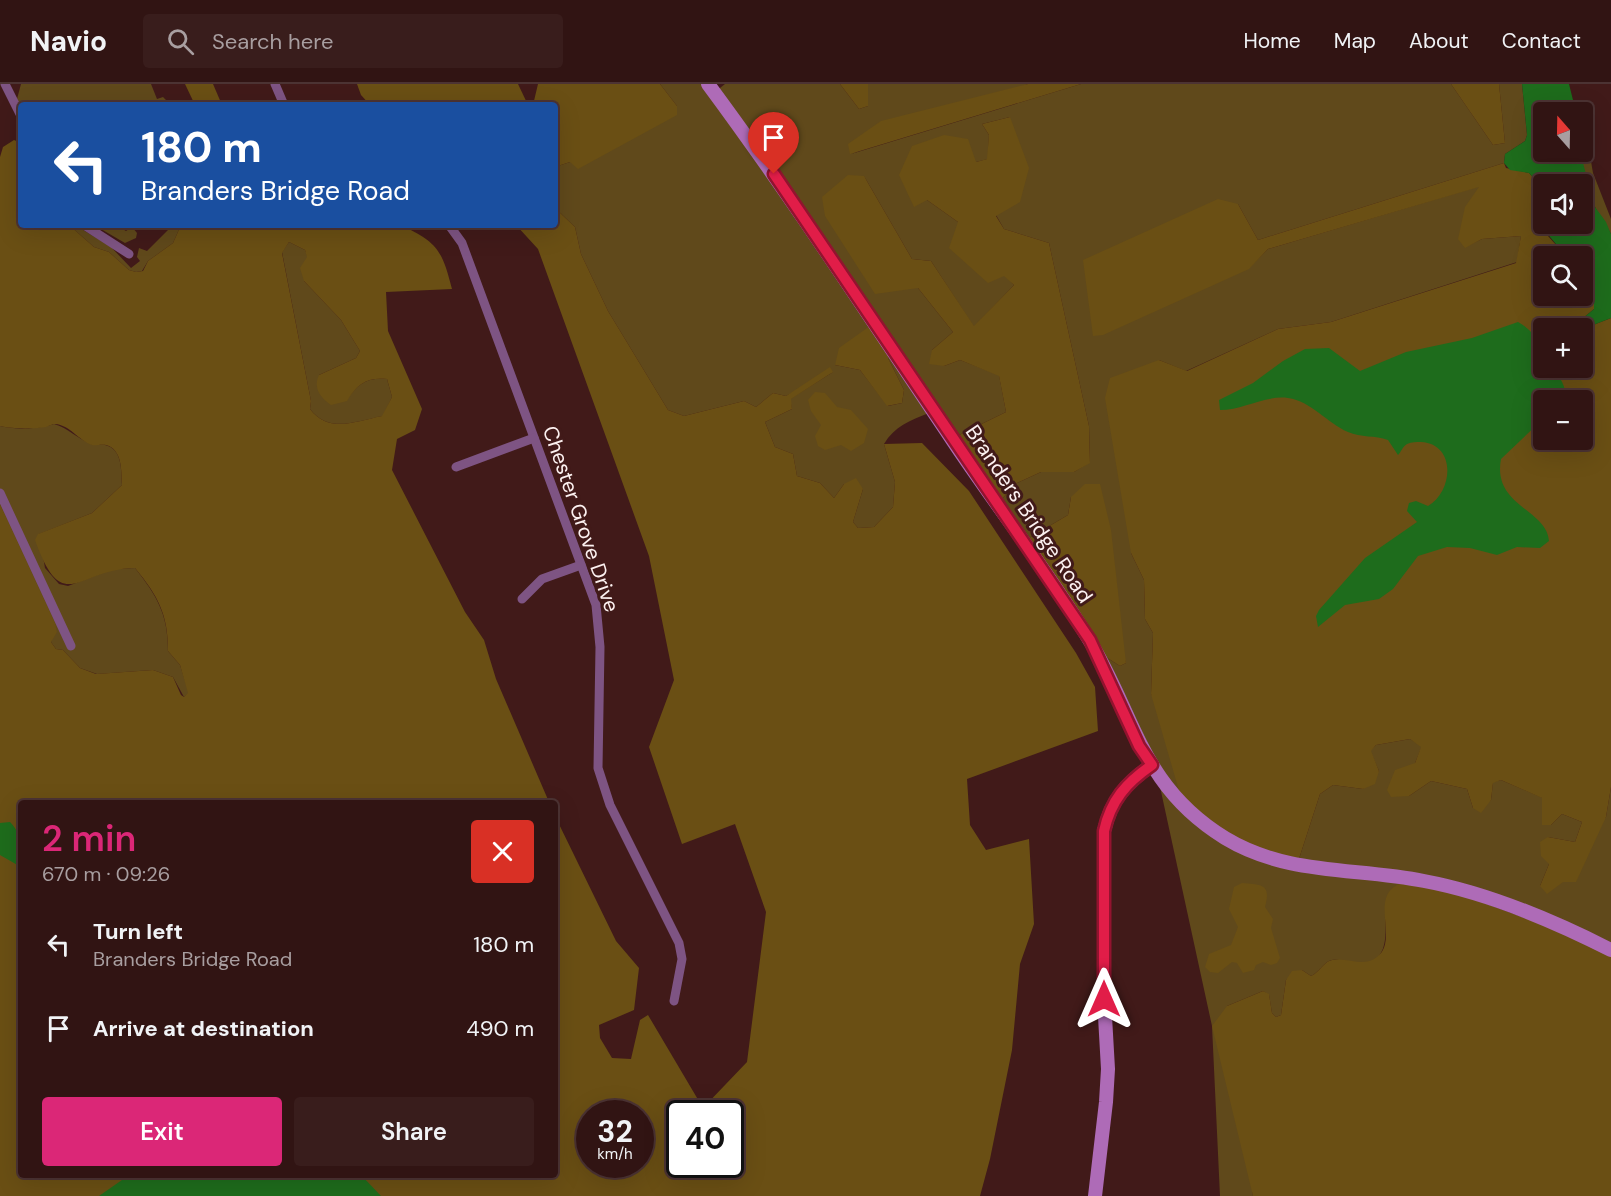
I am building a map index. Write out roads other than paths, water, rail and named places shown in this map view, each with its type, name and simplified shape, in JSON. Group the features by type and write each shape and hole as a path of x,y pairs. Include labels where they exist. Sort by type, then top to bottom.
{"street":[{"path":"5,84 18,110"},
{"path":"275,84 283,102"},
{"name":"Branders Bridge Road","path":"708,84 829,254 953,441 1090,640 1139,746 1164,783 1192,814 1227,839 1265,858 1298,867 1398,876 1458,888 1525,911 1611,950"},
{"path":"89,228 129,254"},
{"name":"Chester Grove Drive","path":"451,228 462,243 596,605 600,629 598,768 610,805 679,943 682,959 674,1000"},
{"path":"456,467 534,438"},
{"path":"0,493 71,646"},
{"path":"522,598 542,579 581,565"},
{"path":"1095,1196 1108,1069 1104,999 1104,831 1108,812 1117,795 1152,765"}]}
